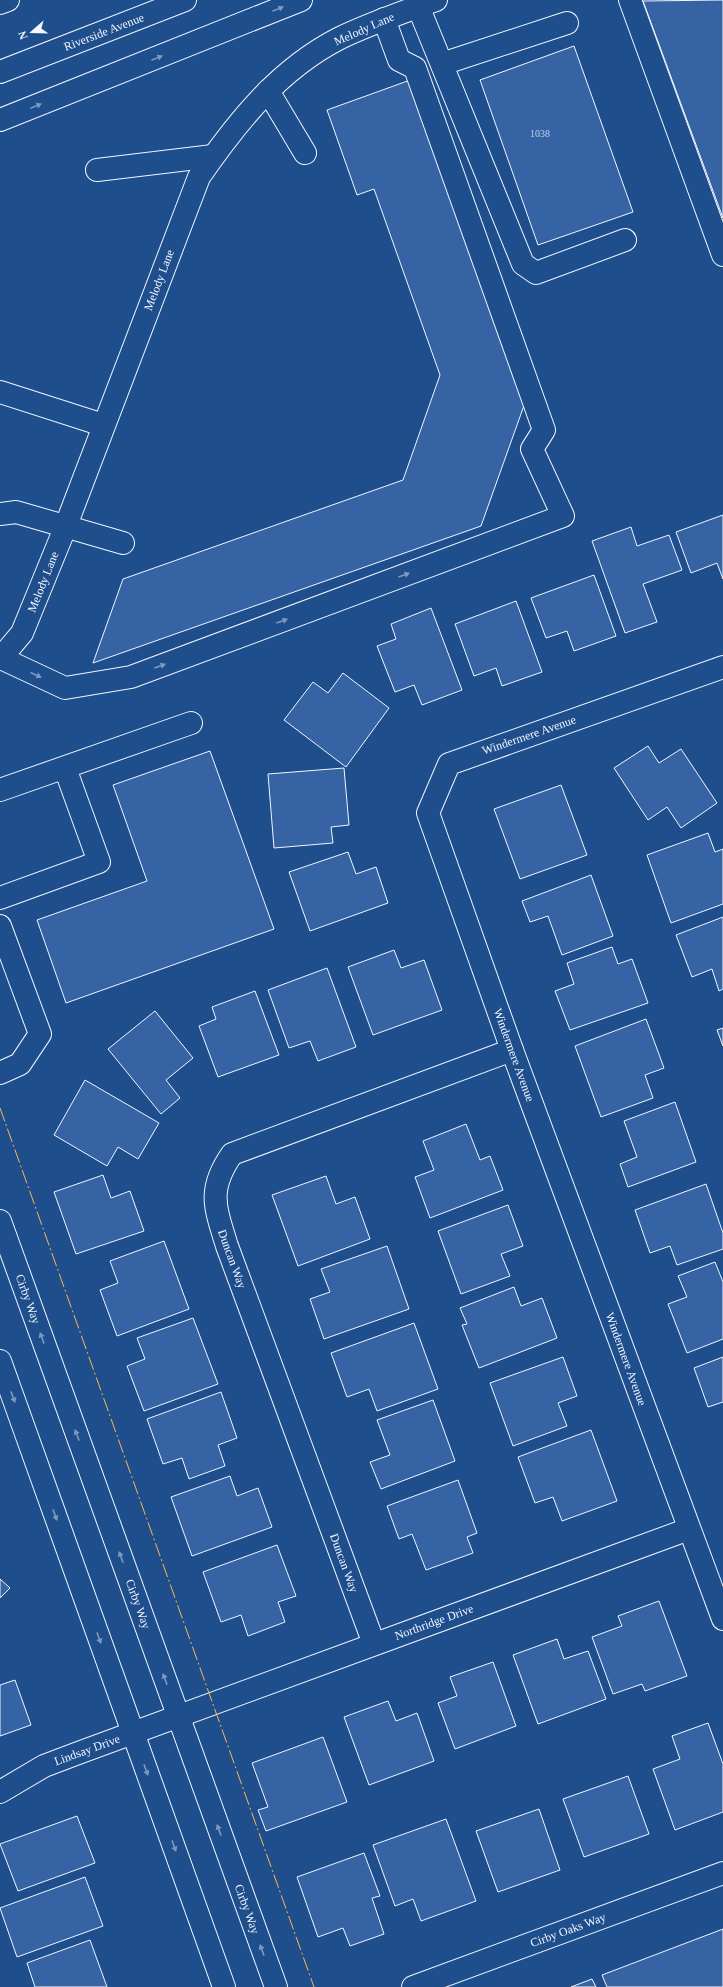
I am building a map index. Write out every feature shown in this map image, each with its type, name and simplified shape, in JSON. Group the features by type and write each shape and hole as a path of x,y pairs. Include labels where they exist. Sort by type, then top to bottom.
{"main road":[{"path":"0,3 8,0"},
{"name":"Riverside Avenue","path":"0,72 185,0"},
{"path":"0,120 301,0"},
{"path":"630,0 723,255"},
{"path":"427,3 442,64 523,264 536,273 625,240"},
{"name":"Melody Lane","path":"1,659 22,633 65,528 103,425 199,177 231,130 268,90 302,62 339,39 384,19 427,3"},
{"path":"1,659 65,688 131,677 563,516 532,449 544,430 415,68 399,60 384,19"},
{"path":"442,64 567,23"},
{"path":"268,90 305,153"},
{"path":"97,170 213,156"},
{"path":"0,392 103,425"},
{"path":"0,514 16,512 65,528 123,542"},
{"name":"Windermere Avenue","path":"723,667 449,764 428,813 512,1050 723,1619"},
{"path":"0,790 191,723"},
{"path":"0,898 99,862 65,768"},
{"path":"0,926 40,1034 20,1064 0,1074"},
{"name":"Duncan Way","path":"374,1644 227,1246 218,1220 214,1195 220,1171 232,1154 512,1050"},
{"name":"Cirby Way","path":"0,1221 4,1243 276,1987"},
{"path":"0,1361 224,1987"},
{"name":"Northridge Drive","path":"178,1716 689,1529"},
{"name":"Lindsay Drive","path":"0,1792 44,1766 178,1716"},
{"name":"Cirby Oaks Way","path":"413,1987 723,1873"}],"building":[{"path":"723,0 723,218 643,1"},
{"path":"574,46 633,212 538,245 480,80"},
{"path":"413,79 527,397 481,526 93,663 123,579 403,480 440,375 374,189 357,195 327,110"},
{"path":"723,515 723,579 717,563 691,573 676,532"},
{"path":"631,527 637,546 669,535 682,570 643,584 657,622 625,633 592,541"},
{"path":"594,575 616,636 574,651 567,631 546,638 531,598"},
{"path":"516,601 542,672 502,686 496,668 474,676 455,624"},
{"path":"431,608 462,690 422,705 414,685 395,692 377,646 396,639 391,624"},
{"path":"343,673 389,708 346,767 284,720 313,682 328,693"},
{"path":"648,746 659,763 681,749 717,803 681,828 667,807 648,820 614,768"},
{"path":"210,751 274,929 66,1003 37,920 147,881 113,785"},
{"path":"344,768 349,825 331,827 333,843 274,848 268,774"},
{"path":"561,785 587,855 520,879 494,809"},
{"path":"708,833 715,852 723,849 723,904 671,923 647,855"},
{"path":"348,852 356,874 376,867 388,903 310,931 289,872"},
{"path":"591,875 613,936 562,955 548,916 530,922 522,901"},
{"path":"723,917 723,989 719,991 712,969 692,977 676,935"},
{"path":"612,947 618,964 632,959 648,1003 570,1030 555,991 574,984 567,963"},
{"path":"394,950 401,968 424,960 442,1010 373,1035 348,967"},
{"path":"327,968 356,1047 318,1061 310,1041 289,1048 268,990"},
{"path":"255,991 279,1055 218,1077 199,1026 216,1019 212,1007"},
{"path":"155,1011 193,1058 166,1080 180,1098 161,1114 108,1049"},
{"path":"646,1019 664,1068 645,1075 653,1098 601,1117 575,1046"},
{"path":"723,1028 723,1046 717,1030"},
{"path":"85,1080 159,1123 138,1159 118,1147 107,1166 54,1135"},
{"path":"675,1102 696,1162 628,1187 620,1164 637,1157 624,1121"},
{"path":"466,1124 480,1160 490,1156 503,1190 430,1218 415,1177 434,1170 423,1141"},
{"path":"103,1175 111,1198 130,1191 144,1231 76,1254 54,1192"},
{"path":"326,1176 336,1204 355,1197 370,1239 298,1266 272,1195"},
{"path":"706,1184 723,1233 723,1249 677,1265 670,1246 650,1253 635,1210"},
{"path":"508,1205 523,1246 501,1254 510,1276 461,1294 438,1231"},
{"path":"164,1241 189,1309 117,1336 100,1290 118,1283 110,1261"},
{"path":"387,1246 409,1309 324,1339 310,1299 330,1292 321,1269"},
{"path":"715,1262 723,1282 723,1339 687,1353 668,1304 687,1297 678,1276"},
{"path":"514,1287 521,1306 542,1298 557,1338 479,1368 462,1325 467,1324 460,1308"},
{"path":"193,1318 218,1384 144,1411 127,1366 145,1359 137,1338"},
{"path":"414,1323 438,1389 377,1411 369,1389 347,1397 331,1353"},
{"path":"563,1357 577,1396 558,1403 567,1426 513,1446 490,1383"},
{"path":"723,1357 723,1402 708,1407 694,1368"},
{"path":"221,1392 237,1438 218,1445 225,1466 189,1479 182,1458 163,1464 147,1419"},
{"path":"433,1400 455,1461 381,1489 370,1462 390,1455 377,1420"},
{"path":"591,1430 617,1501 562,1521 553,1497 535,1503 518,1457"},
{"path":"230,1476 237,1496 258,1488 272,1527 192,1556 171,1497"},
{"path":"458,1480 477,1533 467,1537 473,1553 426,1570 412,1534 399,1539 387,1506"},
{"path":"277,1545 296,1596 278,1602 285,1622 248,1636 241,1615 221,1622 203,1572"},
{"path":"0,1579 10,1588 0,1598"},
{"path":"659,1601 687,1676 645,1691 642,1684 613,1694 592,1637 622,1626 618,1616"},
{"path":"557,1639 564,1659 588,1651 606,1699 538,1724 513,1655"},
{"path":"493,1662 516,1726 455,1749 438,1703 457,1696 450,1677"},
{"path":"15,1680 31,1725 0,1736 0,1685"},
{"path":"388,1701 396,1721 417,1713 434,1761 369,1785 344,1717"},
{"path":"708,1723 723,1764 723,1812 675,1830 653,1769 680,1759 672,1736"},
{"path":"323,1737 347,1802 266,1831 258,1810 268,1807 252,1763"},
{"path":"628,1776 649,1834 584,1857 563,1799"},
{"path":"539,1809 560,1870 498,1892 476,1831"},
{"path":"77,1816 95,1863 18,1891 0,1844"},
{"path":"446,1819 476,1901 421,1921 413,1899 395,1906 373,1845"},
{"path":"364,1853 380,1896 372,1898 384,1934 350,1946 343,1928 318,1937 297,1877"},
{"path":"85,1877 103,1926 17,1957 0,1908"},
{"path":"723,1929 723,1987 607,1987 602,1975"},
{"path":"90,1940 107,1987 35,1987 27,1963"},
{"path":"592,1979 596,1987 571,1987"}],"power":[{"path":"0,1108 314,1987"}]}
